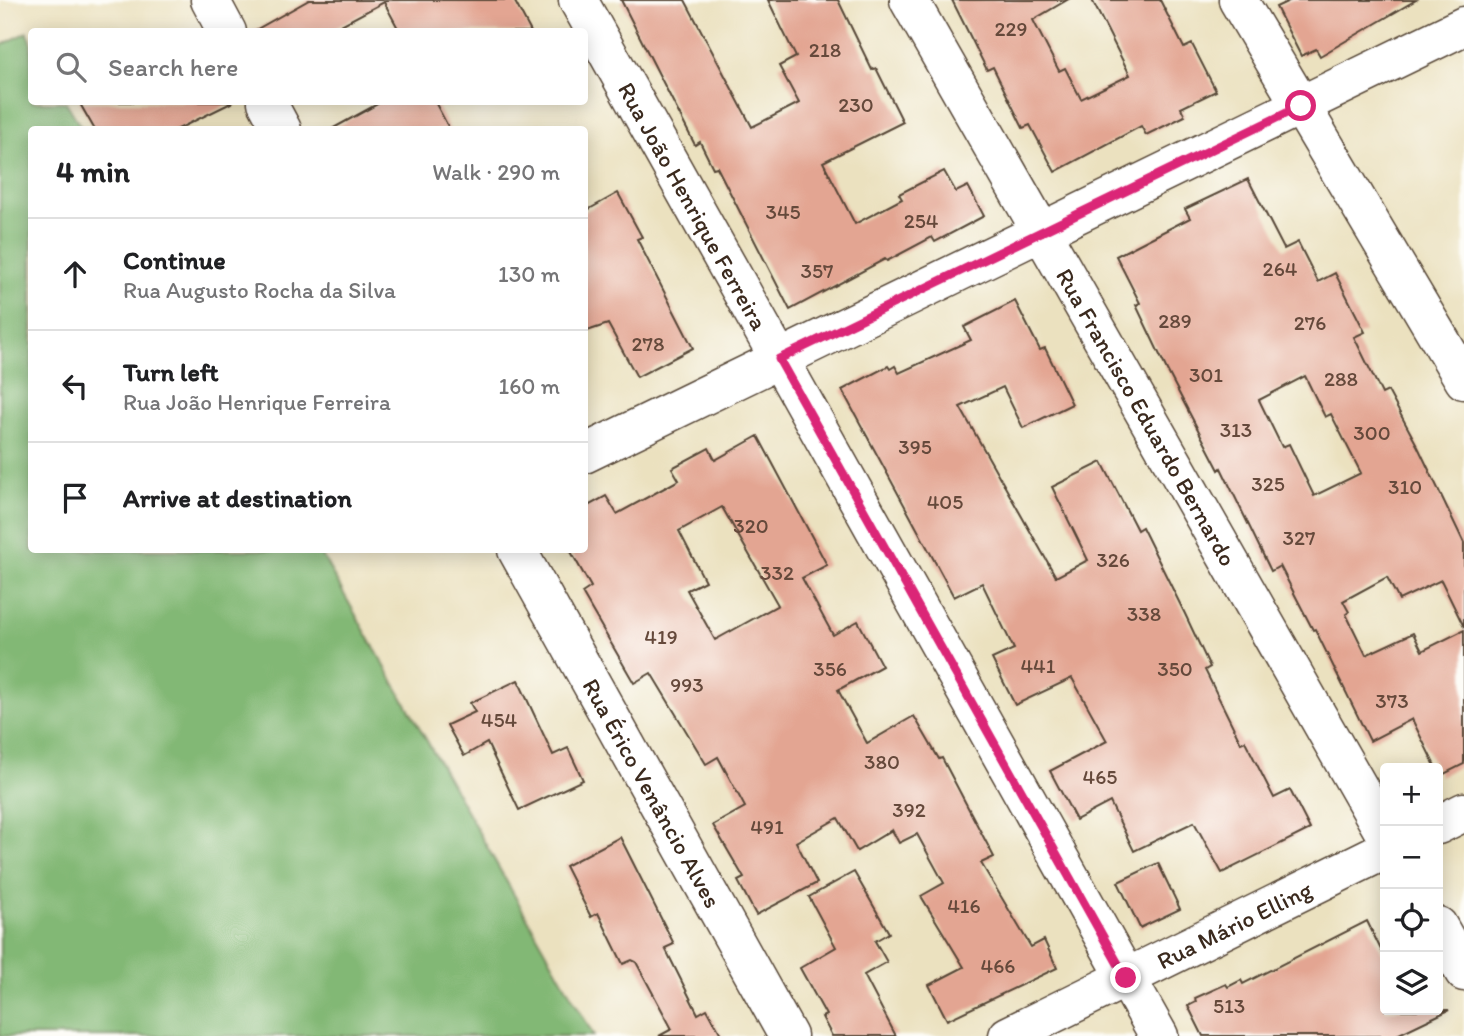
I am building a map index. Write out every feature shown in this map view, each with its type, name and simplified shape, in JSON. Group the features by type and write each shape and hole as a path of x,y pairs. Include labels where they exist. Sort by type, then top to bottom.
{"street":[{"path":"210,0 226,28"},
{"name":"Rua João Henrique Ferreira","path":"578,0 1159,1036"},
{"name":"Rua Francisco Eduardo Bernardo","path":"909,0 1380,826"},
{"path":"1238,0 1464,380"},
{"path":"588,452 1464,26"},
{"path":"269,105 280,126"},
{"name":"Rua Érico Venâncio Alves","path":"519,553 788,1036"},
{"path":"1443,822 1464,812"},
{"name":"Rua Mário Elling","path":"1008,1036 1380,852"},
{"path":"1443,935 1464,972"}],"green space":[{"path":"27,32 28,105 68,105 80,126 28,126 28,553 321,553 594,1036 0,1036 2,45"}],"building":[{"path":"309,0 514,0 529,28 398,28 384,2 335,28 259,28"},
{"path":"621,0 685,0 752,127 799,103 779,66 796,57 768,0 838,0 872,70 876,68 903,122 823,162 855,224 902,199 899,194 944,171 956,192 968,186 984,216 935,242 932,237 887,261 885,259 790,310 717,167 713,168 700,142 695,145"},
{"path":"952,0 1067,0 1033,20 1059,71 1065,68 1081,99 1130,75 1092,0 1160,0 1184,48 1192,44 1216,91 1181,108 1185,116 1146,135 1141,126 1055,172 1030,125 1023,128 993,67 987,70"},
{"path":"1291,0 1416,0 1320,56 1316,49 1301,56 1276,7"},
{"path":"81,105 227,105 184,126 93,126"},
{"path":"376,105 437,105 448,126 337,126"},
{"path":"1248,179 1284,249 1298,242 1318,282 1335,273 1365,332 1354,337 1382,394 1388,391 1418,447 1464,543 1464,627 1441,580 1399,600 1387,577 1343,601 1349,612 1346,614 1366,655 1413,633 1422,651 1464,630 1464,764 1443,774 1443,763 1434,763 1412,719 1370,741 1315,629 1313,630 1280,566 1271,571 1136,305 1140,303 1116,256 1190,218 1185,209","holes":["1305,376 1325,417 1331,414 1361,473 1314,496 1289,444 1282,447 1259,400"]},
{"path":"618,193 642,237 637,239 693,348 637,377 608,324 588,331 588,210"},
{"path":"1015,301 1040,350 1045,348 1072,404 1023,428 1003,387 960,407 1056,577 1088,560 1052,487 1102,462 1137,530 1142,527 1210,667 1205,670 1241,743 1245,741 1274,798 1290,790 1310,829 1222,873 1194,822 1134,851 1110,802 1076,820 1050,771 1107,741 1072,678 1015,705 992,659 1014,649 982,583 954,597 842,390 888,366 890,369 895,366 899,373 971,340 964,327"},
{"path":"758,436 827,565 802,578 833,635 858,621 882,666 838,690 867,743 914,716 939,759 942,758 994,857 981,863 1031,947 1044,940 1057,968 947,1020 929,985 964,967 921,896 944,883 917,834 899,843 892,830 857,851 838,818 796,842 817,883 756,915 738,881 744,878 713,825 745,807 718,757 706,764 651,673 634,683 582,593 591,587 572,553 588,553 588,506 606,496 617,514 679,480 672,468 709,448 715,460","holes":["722,507 778,605 715,640 687,590 705,581 679,531"]},
{"path":"518,680 553,755 568,748 583,780 519,810 487,743 464,756 447,725 475,712 470,703"},
{"path":"620,837 674,944 665,948 698,1014 707,1009 722,1036 659,1036 672,1029 636,962 632,960 623,964 598,913 591,917 565,866"},
{"path":"1158,863 1180,909 1140,928 1118,882"},
{"path":"854,872 889,933 875,941 887,962 864,975 896,1036 832,1036 822,1017 826,1015 800,968 836,947 809,897"},
{"path":"1367,921 1380,948 1380,1015 1439,1015 1395,1036 1203,1036 1188,1006 1196,1002 1195,998 1226,984 1228,987 1241,980 1243,984"}],"route":[{"path":"1126,978 779,359 1301,106"}]}
